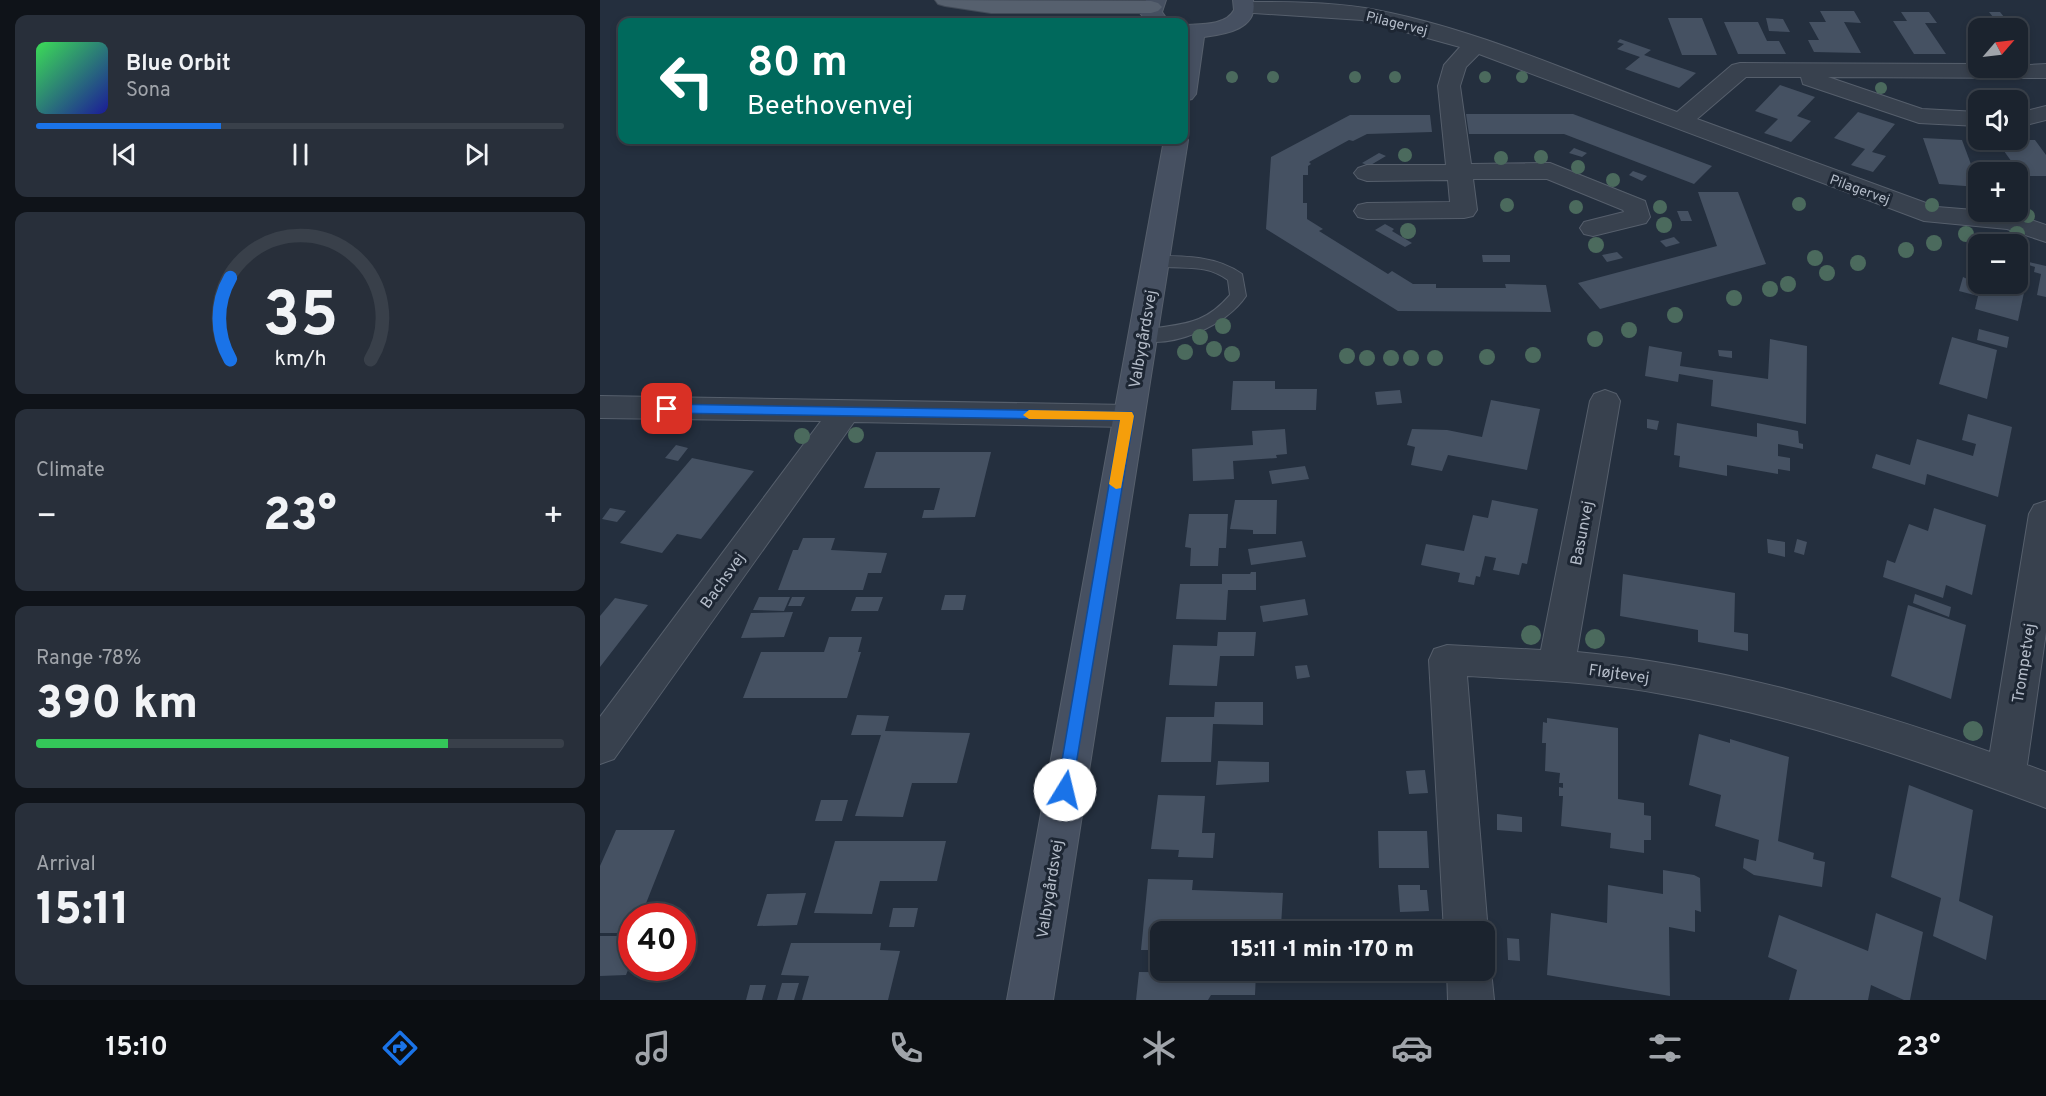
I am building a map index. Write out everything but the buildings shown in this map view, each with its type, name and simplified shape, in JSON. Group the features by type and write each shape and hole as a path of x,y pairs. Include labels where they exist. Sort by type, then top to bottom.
{"main road":[{"path":"945,0 991,7 1155,10"}],"street":[{"path":"1189,31 1230,24 1238,20 1244,4"},
{"name":"Pilagervej","path":"1244,4 1326,10 1378,17 1475,45 1933,215 2011,221 2046,234"},
{"path":"1367,211 1464,210 1449,86 1455,65 1475,45"},
{"path":"1680,122 1740,70 2046,71"},
{"path":"1787,70 1919,117 1968,119"},
{"path":"2028,118 2046,113"},
{"name":"Valbygårdsvej","path":"1030,1000 1175,144"},
{"path":"1367,173 1550,171 1636,206 1637,217 1593,228"},
{"name":"Basunvej","path":"1556,665 1605,401"},
{"path":"600,407 1128,416"},
{"name":"Bachsvej","path":"600,747 844,412"},
{"name":"Trompetvej","path":"2006,775 2046,514"},
{"name":"Fløjtevej","path":"1465,921 1447,660 1556,665 1689,683 1826,716 2046,790"},
{"path":"1470,981 1471,1000"}],"lane":[{"path":"1144,336 1175,335 1219,316 1238,296 1236,278 1226,269 1193,261 1155,261"}],"slow traffic":[{"path":"1029,415 1128,416 1116,484"}],"route":[{"path":"667,409 1128,416 1065,790"}]}
